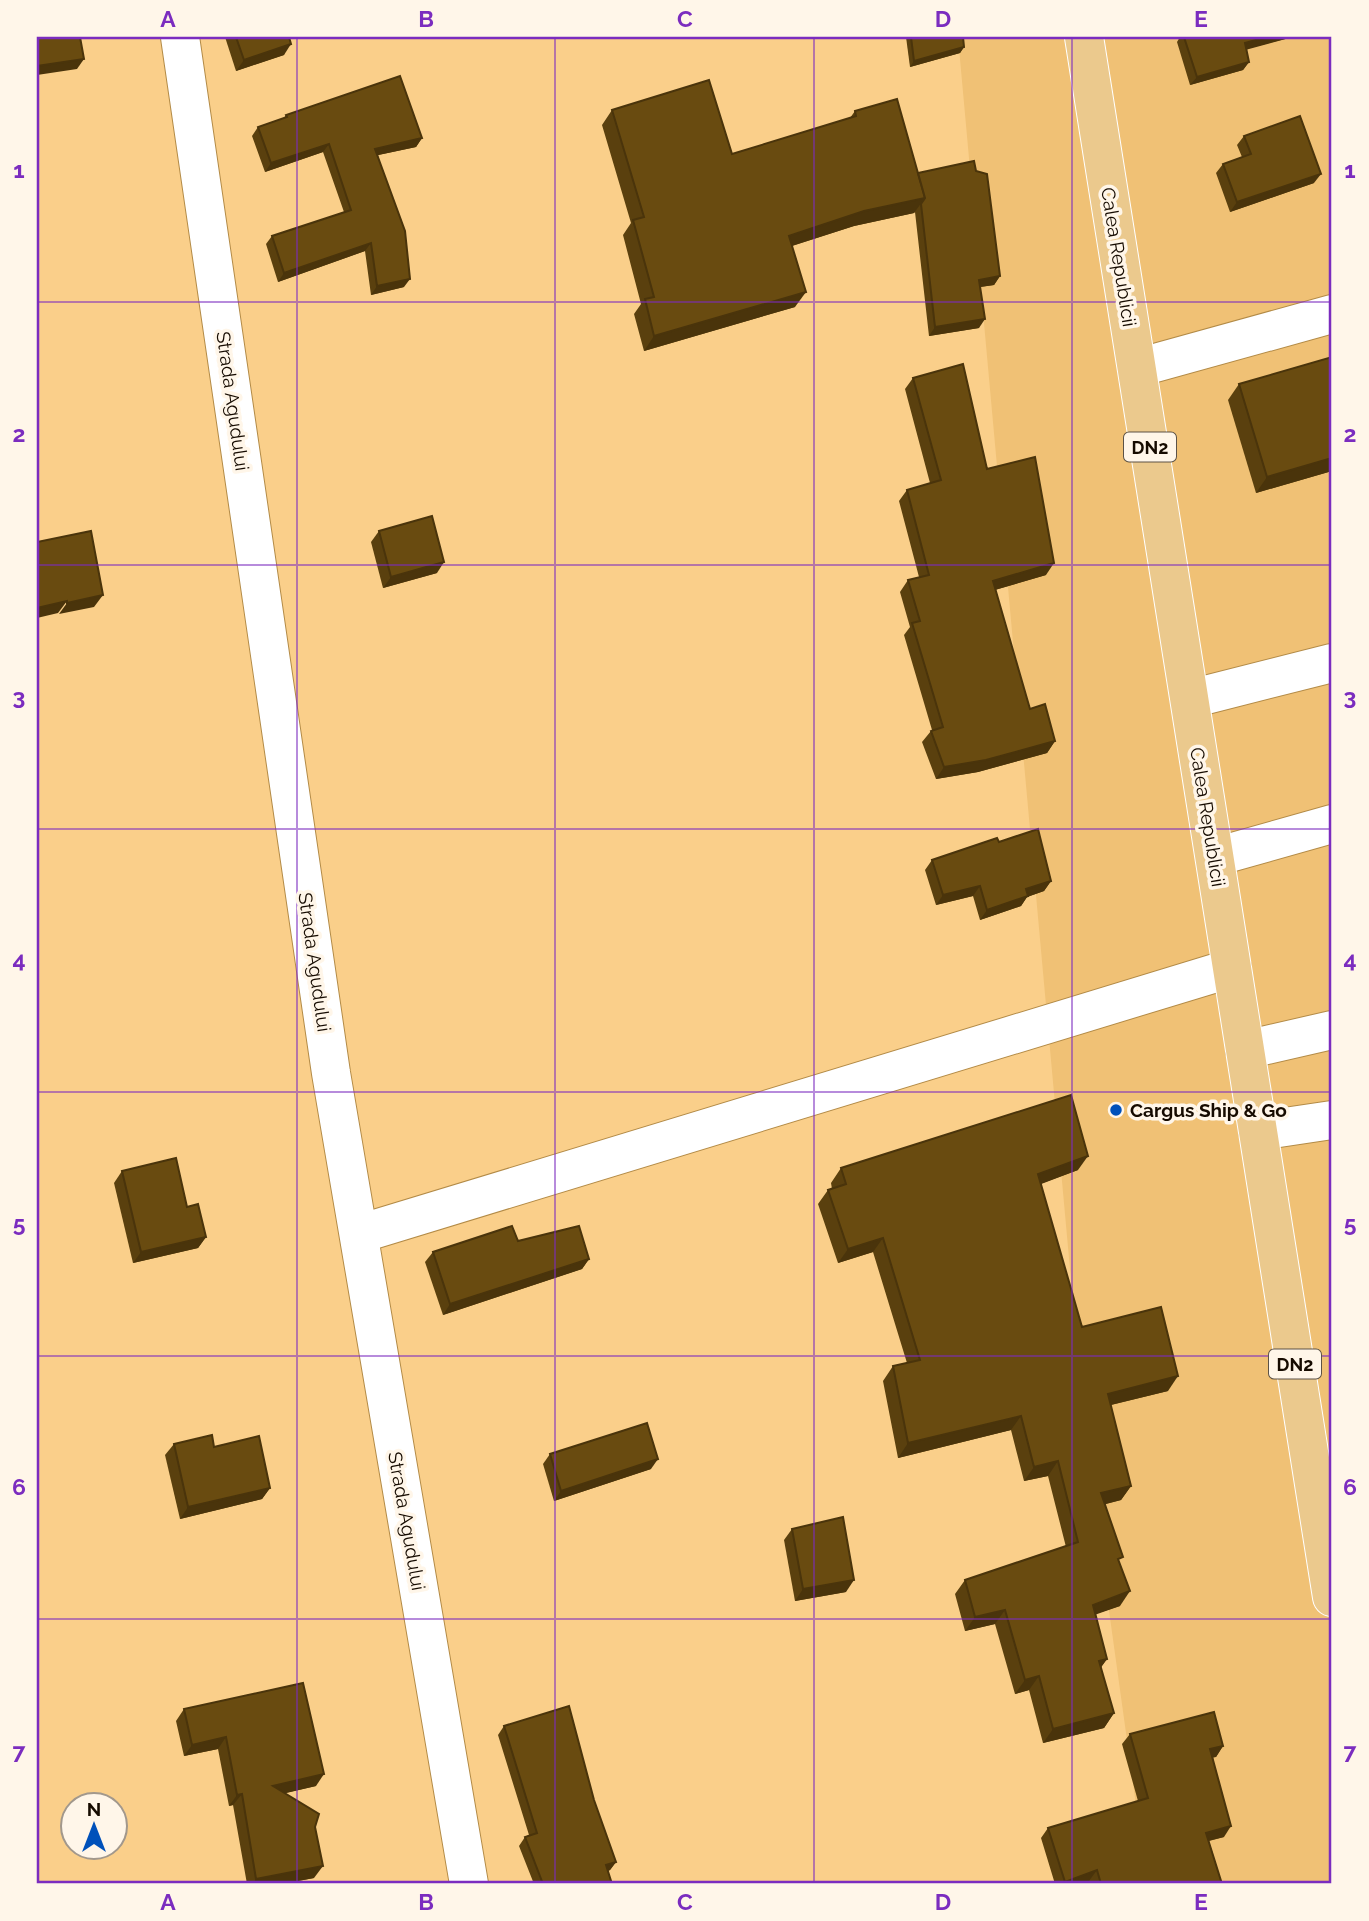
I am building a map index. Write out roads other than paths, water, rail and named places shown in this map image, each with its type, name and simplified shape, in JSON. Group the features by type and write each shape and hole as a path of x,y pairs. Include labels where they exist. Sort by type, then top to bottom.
{"main road":[{"name":"Calea Republicii","path":"1084,37 1332,1597"}],"street":[{"name":"Strada Agudului","path":"180,37 331,1073 469,1884"},
{"path":"1137,368 1332,314"},
{"path":"1190,699 1332,663"},
{"path":"1214,857 1332,824"},
{"path":"359,1234 1233,968"},
{"path":"1245,1050 1332,1030"},
{"path":"1258,1131 1332,1120"}],"place":[{"name":"Cargus Ship & Go","path":"1116,1110"}]}
